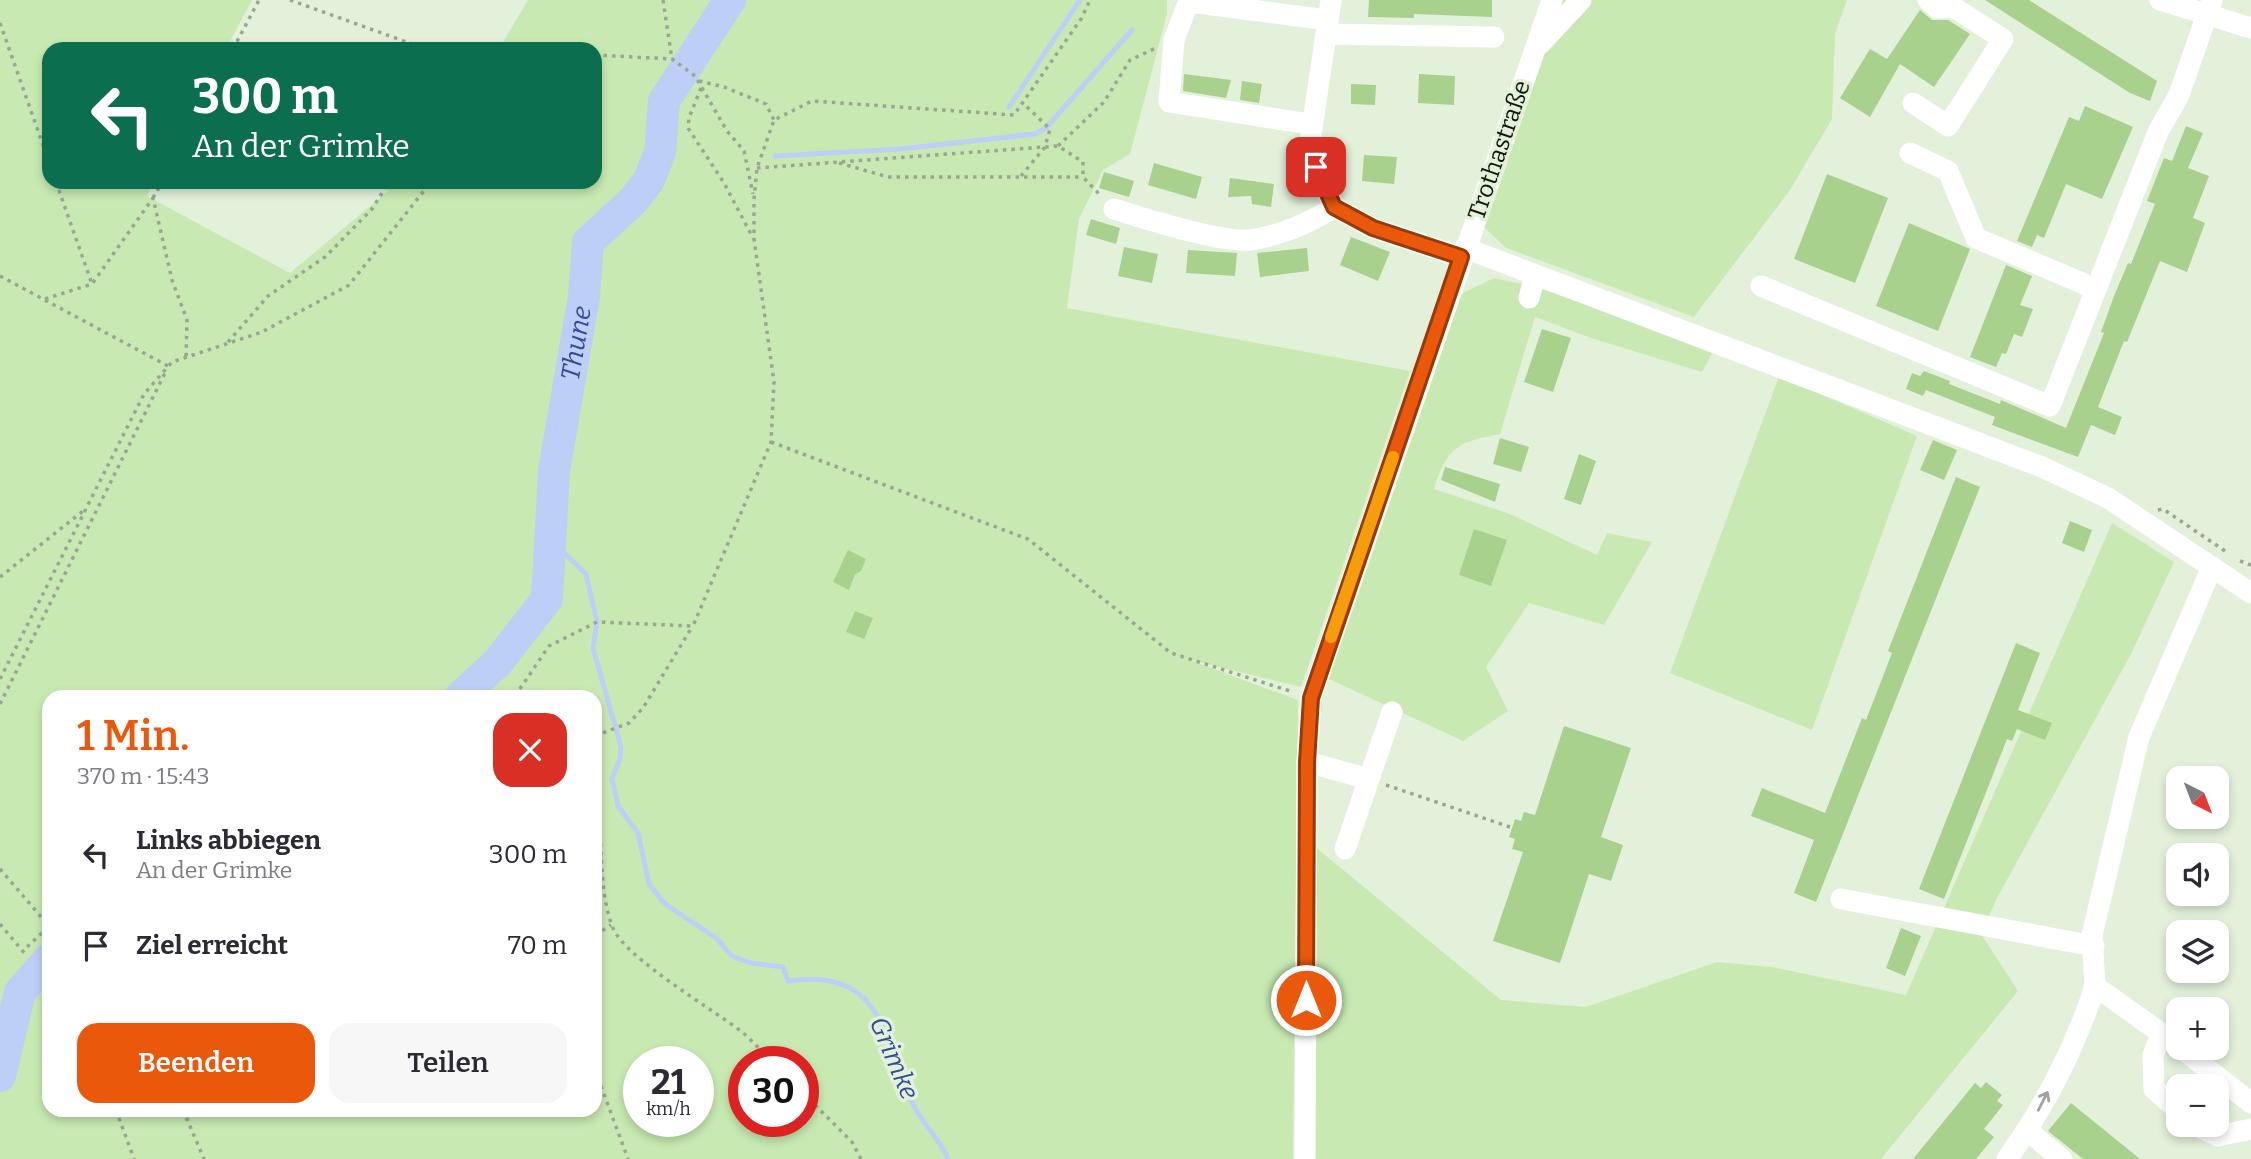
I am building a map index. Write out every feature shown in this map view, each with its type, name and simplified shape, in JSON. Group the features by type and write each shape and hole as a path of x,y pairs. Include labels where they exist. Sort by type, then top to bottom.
{"street":[{"name":"Trothastraße","path":"1305,1159 1307,762 1311,698 1552,0"},
{"path":"1534,51 1581,0"},
{"path":"1913,103 1948,126 2003,38 1953,7 1937,8 1928,0"},
{"path":"2160,0 2194,13 2210,6"},
{"path":"1310,124 1169,102 1174,40 1189,1 1494,37"},
{"path":"2210,6 2251,28"},
{"path":"1761,286 2050,407 2158,132 2179,95 2210,6"},
{"path":"1328,18 1310,124 1310,142 1316,167 1334,207 1373,228 1535,275 2042,467 2108,498 2251,593"},
{"path":"1910,153 1948,171 1976,238 2096,289"},
{"path":"1114,209 1158,222 1249,240 1312,222 1334,207"},
{"path":"1529,298 1535,275"},
{"path":"2007,1159 2028,1131 2084,1019 2095,986 2092,935 2139,737 2212,567"},
{"path":"1345,849 1392,712"},
{"path":"1307,762 1369,779"},
{"path":"1841,899 2094,946"},
{"path":"2095,986 2166,1037"},
{"path":"2166,1048 2153,1055 2154,1089 2166,1100"},
{"path":"2196,1060 2251,1103"},
{"path":"2229,1134 2251,1129"},
{"path":"2028,1131 2062,1159"}],"path":[{"path":"237,42 260,0"},
{"path":"290,0 407,42"},
{"path":"663,0 672,59"},
{"path":"602,733 629,723 643,708 693,626 771,442 774,382 754,239 754,199 757,167 774,120 812,101 1014,115 1024,104 1090,0"},
{"path":"0,23 42,142"},
{"path":"1058,146 1104,102 1130,60 1174,40"},
{"path":"602,55 672,59 695,76 727,131 744,151 754,199"},
{"path":"698,81 724,87 766,104 774,120"},
{"path":"702,86 695,109 688,118 688,128 724,183 754,239"},
{"path":"1021,176 1045,147 1050,129 1024,104"},
{"path":"757,167 1058,146 1083,162 1083,177 1114,209"},
{"path":"837,162 888,177 1083,177"},
{"path":"58,189 92,284"},
{"path":"45,299 92,284 158,189"},
{"path":"227,344 268,296 325,257 372,209 385,189"},
{"path":"0,679 144,394 169,366 262,332 349,285 425,189"},
{"path":"153,198 172,280 187,320 186,358"},
{"path":"0,276 169,366"},
{"path":"0,704 169,366"},
{"path":"771,442 1028,539 1171,653 1311,698"},
{"path":"0,578 86,509"},
{"path":"520,690 549,646 597,622 693,626"},
{"path":"1369,779 1510,827"},
{"path":"0,869 42,919"},
{"path":"602,877 615,934 660,974 742,1032 756,1046"},
{"path":"0,924 25,953 42,933"},
{"path":"602,930 612,925"},
{"path":"602,1089 628,1159"},
{"path":"819,1109 852,1142 861,1159"},
{"path":"119,1117 134,1159"},
{"path":"186,1117 204,1159"}],"green space":[{"path":"0,0 252,0 230,42 42,42 42,189 150,189 147,196 290,273 389,189 602,189 602,42 503,42 528,0 1167,0 1167,14 1130,154 1103,170 1079,219 1067,308 1410,371 1301,687 1187,659 1298,700 1293,1159 0,1159"},
{"path":"1561,0 1847,0 1835,34 1832,119 1790,190 1694,317 1506,248 1482,225"},
{"path":"1494,278 1532,286 1715,348 1702,372 1591,338 1535,317 1500,434 1474,440 1456,448 1444,463 1434,489 1510,514 1597,555 1607,533 1652,542 1604,625 1529,603 1486,667 1508,711 1463,741 1327,678 1398,477 1404,478 1398,476 1459,295"},
{"path":"1779,376 1917,436 1812,730 1670,673"},
{"path":"2112,523 2174,562 2131,654 1997,898 1981,934 2018,991 1881,1159 1314,1159 1313,845 1501,1000 1586,1007 1717,962 1772,967 1906,995"}],"building":[{"path":"1369,0 1492,0 1492,17 1414,14 1414,18 1368,17"},
{"path":"1985,0 2029,0 2157,81 2150,101 2130,93"},
{"path":"1920,10 1932,20 1948,20 1970,34 1934,87 1900,64 1870,117 1840,98 1870,49 1887,59"},
{"path":"1184,74 1231,80 1226,98 1183,91"},
{"path":"1419,74 1455,76 1454,105 1418,103"},
{"path":"1242,81 1262,84 1259,103 1240,100"},
{"path":"1351,84 1376,85 1375,105 1351,104"},
{"path":"2085,106 2133,127 2102,199 2066,184 2044,238 2037,235 2032,247 2017,241 2069,117 2079,121"},
{"path":"2186,126 2203,133 2188,168 2209,176 2193,218 2205,223 2187,272 2160,261 2127,342 2124,341 2098,407 2122,417 2115,435 2091,425 2078,457 1992,425 1995,417 1926,390 1923,396 1906,389 1912,373 1920,376 1924,371 1950,381 1949,384 2000,404 2001,400 2066,428 2104,333 2101,332 2114,296 2128,263 2131,264 2155,204 2147,201 2164,158 2172,161"},
{"path":"1364,155 1397,157 1394,184 1362,181"},
{"path":"1154,163 1202,177 1196,199 1148,185"},
{"path":"1104,172 1134,181 1129,197 1099,188"},
{"path":"1827,174 1888,198 1855,283 1794,259"},
{"path":"1230,178 1274,184 1271,207 1252,204 1251,196 1228,197"},
{"path":"1091,219 1120,228 1116,244 1086,235"},
{"path":"1909,223 1970,249 1938,331 1876,306"},
{"path":"1351,237 1390,252 1378,281 1340,265"},
{"path":"1124,247 1158,254 1152,283 1118,276"},
{"path":"1307,248 1309,271 1260,277 1257,253"},
{"path":"1188,250 1237,253 1235,276 1186,273"},
{"path":"2006,265 2032,276 2020,305 2033,309 2022,337 2014,334 2006,354 2002,353 1996,367 1970,357"},
{"path":"1542,329 1571,338 1553,392 1524,382"},
{"path":"1500,438 1529,447 1521,472 1493,464"},
{"path":"1933,440 1957,450 1944,480 1920,470"},
{"path":"1579,454 1596,461 1581,505 1564,499"},
{"path":"1445,467 1500,484 1495,502 1441,480"},
{"path":"1956,477 1980,487 1816,902 1794,893 1814,840 1751,816 1762,788 1825,813 1862,718 1866,720 1892,653 1888,651"},
{"path":"2070,521 2092,530 2084,552 2062,543"},
{"path":"1474,529 1507,540 1491,586 1459,575"},
{"path":"848,550 866,559 861,571 855,574 849,590 833,582"},
{"path":"855,611 873,618 864,639 846,632"},
{"path":"2016,643 2040,653 2018,710 2052,723 2045,740 2017,729 2012,741 2007,739 1944,899 1919,889"},
{"path":"1564,726 1631,748 1601,837 1623,845 1611,881 1589,874 1560,963 1493,941 1523,852 1512,849 1515,839 1509,837 1515,819 1521,821 1524,812 1535,815"},
{"path":"1901,928 1921,936 1905,976 1886,968"},
{"path":"1986,1082 2002,1095 1997,1101 2003,1105 1984,1129 1994,1137 1976,1159 1913,1159 1975,1083 1981,1088"},
{"path":"2071,1103 2140,1159 2083,1159 2048,1131"}],"waterway":[{"name":"Thune","path":"468,690 497,663 547,599 554,471 584,296 588,242 633,201 649,180 660,152 664,101 730,0"},
{"path":"1009,107 1080,0"},
{"path":"775,156 900,149 1035,134 1046,128 1132,30"},
{"name":"Grimke","path":"549,538 586,574 597,622 593,648 621,747 620,759 612,778 618,806 638,833 649,884 665,904 716,938 732,956 750,963 783,967 788,981 821,980 846,986 864,998 887,1037 916,1110 948,1159"},
{"name":"Thune","path":"0,1076 20,992 42,967"}],"slow traffic":[{"path":"1331,637 1393,457"}],"route":[{"path":"1306,1000 1307,762 1311,698 1461,257 1373,228 1334,207 1316,167"}]}
